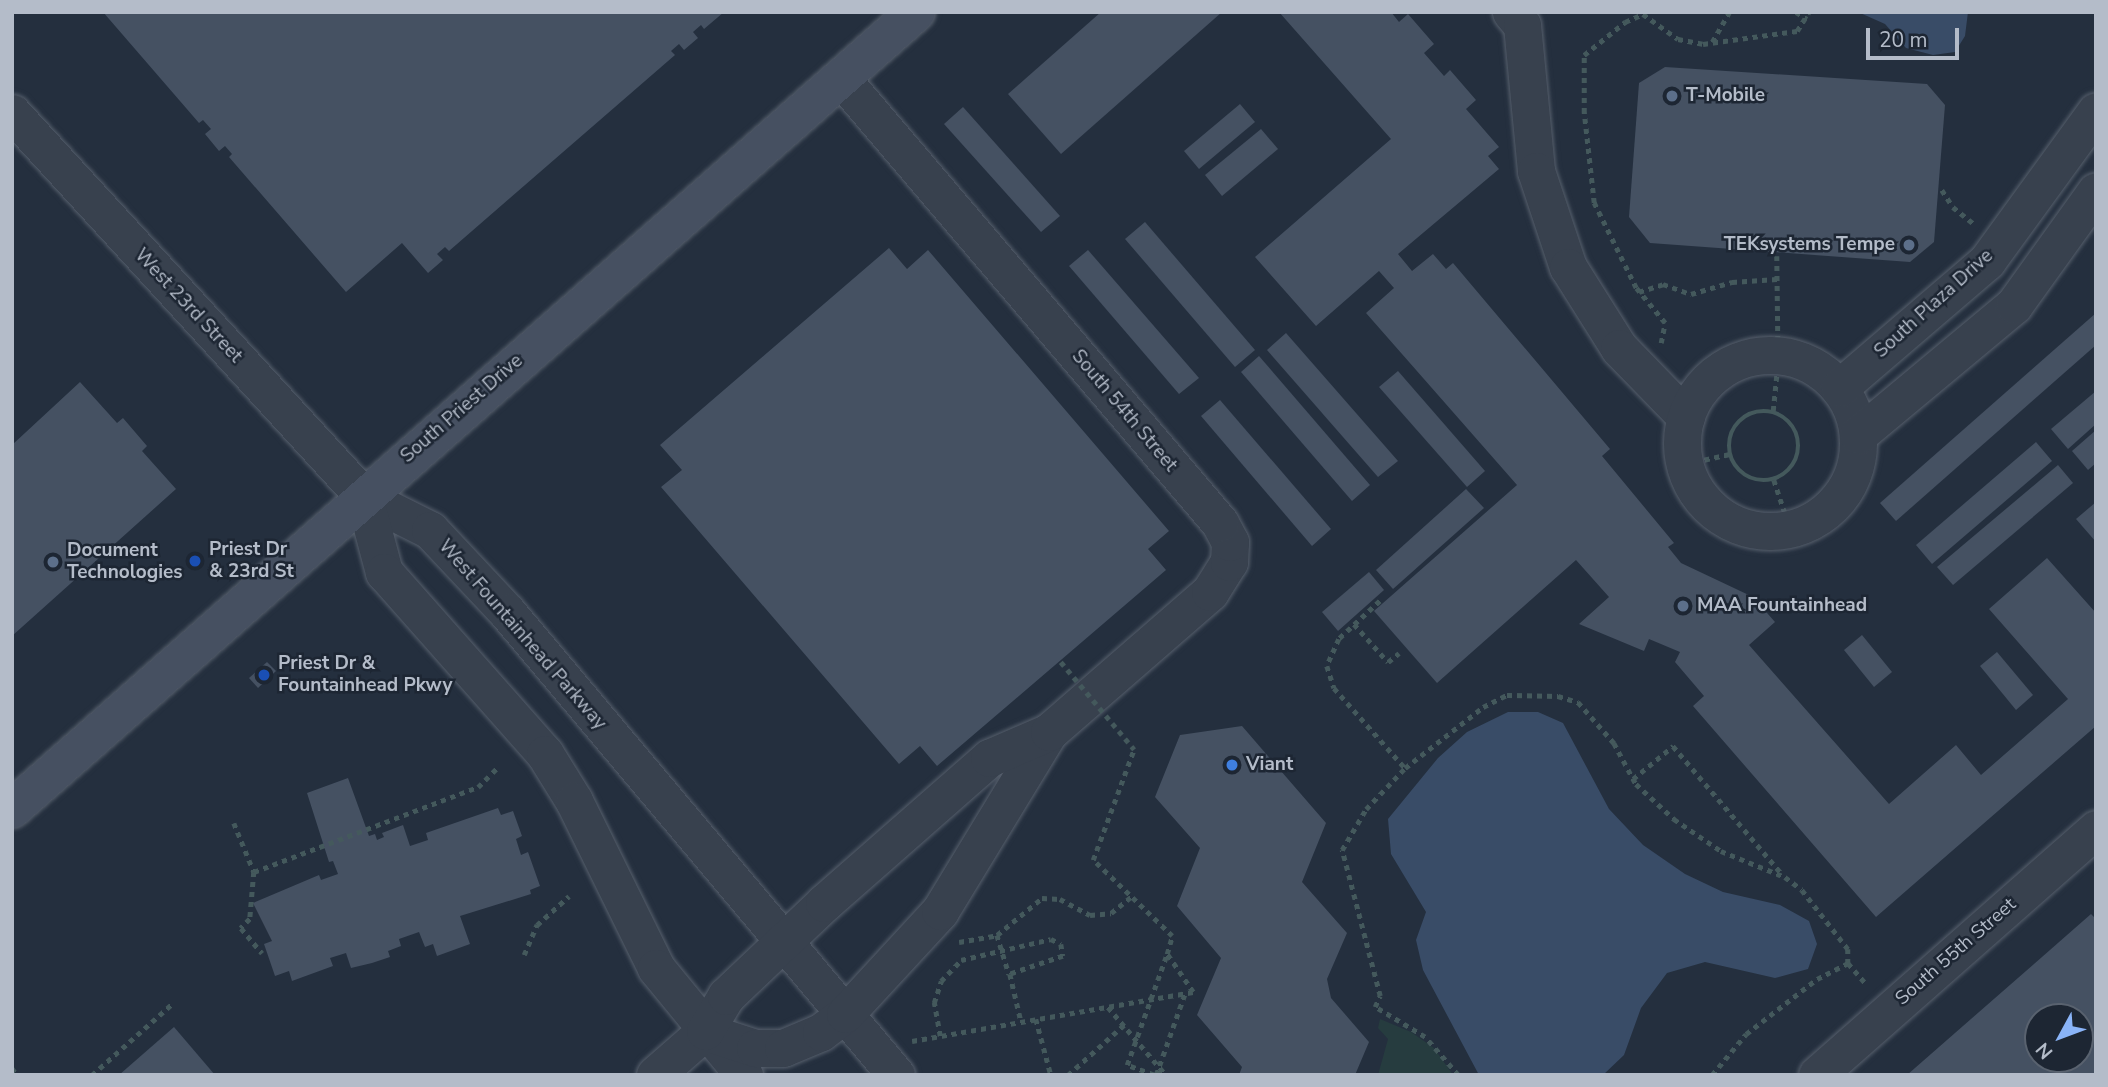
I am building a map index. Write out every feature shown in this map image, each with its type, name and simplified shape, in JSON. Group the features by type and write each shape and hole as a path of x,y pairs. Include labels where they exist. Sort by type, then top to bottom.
{"main road":[{"name":"South Priest Drive","path":"12,809 916,12"}],"street":[{"path":"1511,12 1522,26 1536,171 1568,267 1619,348 1686,417"},
{"name":"South 54th Street","path":"841,78 1220,523 1230,542 1229,562 1210,592 1049,732 989,758 824,904 726,996 705,1031 755,1048 783,1048 815,1036 845,1014 940,911 1049,732"},
{"name":"South Plaza Drive","path":"1839,387 1987,261 2096,111"},
{"name":"West 23rd Street","path":"12,113 365,497"},
{"path":"1858,435 2014,305 2096,191"},
{"path":"1753,357 1800,360 1839,387 1852,410 1858,435 1856,464 1845,490 1826,512 1790,530 1762,531 1721,516 1705,502 1685,464 1686,417 1711,378 1753,357"},
{"path":"365,497 384,572 545,754 574,801 656,968 705,1031 744,1075"},
{"name":"West Fountainhead Parkway","path":"365,497 429,530 507,612 845,1014 902,1058"},
{"name":"South 55th Street","path":"1817,1075 2096,829"},
{"path":"655,1075 705,1031"}],"path":[{"path":"1711,43 1729,12"},
{"path":"1796,12 1807,19"},
{"path":"1670,355 1661,345 1665,323 1639,292 1612,246 1594,203 1581,66 1584,55 1625,22 1643,13 1678,39 1711,43 1797,31 1809,12"},
{"path":"1942,190 1953,207 1974,224"},
{"path":"1777,256 1778,342"},
{"path":"1639,292 1663,284 1691,294 1732,282 1777,279"},
{"path":"1773,411 1777,371"},
{"path":"1761,410 1773,411 1793,425 1800,447 1792,467 1774,480 1752,479 1735,465 1730,454 1732,430 1739,420 1761,410"},
{"path":"1685,464 1730,454"},
{"path":"1774,480 1787,519"},
{"path":"1380,601 1339,639 1327,666 1334,688 1405,768"},
{"path":"1354,624 1388,662 1399,653"},
{"path":"1061,663 1134,749 1093,860 1172,936 1127,1065 1155,1075 1185,993"},
{"path":"1458,1075 1425,1037 1375,1007 1380,996 1342,850 1366,809 1405,768 1483,707 1507,695 1558,696 1578,702 1596,721 1633,779 1674,819 1721,851 1785,877"},
{"path":"1633,779 1673,746 1785,877 1802,890 1828,922 1848,949 1848,963 1867,985"},
{"path":"254,872 478,787 499,766"},
{"path":"234,823 254,872 250,919 241,928 262,953"},
{"path":"524,956 537,925 569,896"},
{"path":"948,947 997,935 1042,898 1060,899 1090,915 1111,913 1131,897"},
{"path":"997,935 1021,1021"},
{"path":"940,1036 934,1003 942,981 961,960 1051,939 1061,944 1063,956 1053,963 1010,974"},
{"path":"902,1058 940,1036 1193,992 1186,978 1167,954"},
{"path":"1712,1075 1746,1034 1817,979 1848,963"},
{"path":"92,1075 173,1003"},
{"path":"1108,1007 1166,1075"},
{"path":"1036,1019 1051,1075"},
{"path":"1068,1075 1124,1025"},
{"path":"12,1068 18,1075"}],"green space":[{"path":"1380,1019 1411,1032 1434,1048 1453,1075 1378,1075 1388,1039 1378,1028"}],"water":[{"path":"1858,12 1968,12 1965,36 1955,52 1933,55 1906,48 1885,24"},
{"path":"1508,712 1538,712 1563,723 1609,809 1643,845 1685,874 1723,892 1780,905 1809,921 1817,944 1808,969 1775,978 1705,962 1667,973 1641,1008 1624,1055 1603,1075 1479,1075 1423,970 1416,940 1426,912 1391,854 1388,819 1438,758 1467,732"}],"building":[{"path":"103,12 724,12 704,29 701,25 693,32 698,38 684,50 679,44 671,51 675,55 449,251 445,247 437,254 443,260 428,273 402,243 346,292 229,157 232,154 225,146 219,151 205,134 211,129 203,120 199,123"},
{"path":"1101,12 1222,12 1061,154 1008,94"},
{"path":"1279,12 1391,12 1399,22 1408,14 1434,44 1424,53 1444,76 1450,70 1476,100 1466,109 1499,147 1488,156 1499,169 1398,254 1412,271 1433,254 1446,269 1453,263 1610,449 1602,456 1674,543 1668,547 1681,563 1753,597 1775,622 1749,645 1889,804 1956,745 1981,775 2068,699 1989,609 2047,558 2096,613 2096,726 1876,917 1693,706 1704,696 1675,662 1680,652 1649,639 1644,651 1579,624 1609,597 1576,560 1437,683 1374,611 1517,485 1366,313 1394,288 1379,271 1316,326 1255,257 1391,139"},
{"path":"1665,67 1927,84 1945,105 1934,242 1910,262 1650,243 1629,217 1639,83"},
{"path":"1240,104 1255,122 1199,169 1184,151"},
{"path":"963,107 1060,216 1041,232 944,124"},
{"path":"1261,129 1278,149 1222,196 1205,175"},
{"path":"1145,222 1255,350 1235,367 1125,239"},
{"path":"889,248 907,269 928,250 1169,531 1148,549 1166,570 937,766 920,746 899,764 661,487 682,470 660,445"},
{"path":"1088,250 1199,378 1179,394 1069,266"},
{"path":"2096,313 2096,345 1896,521 1880,503"},
{"path":"1286,333 1398,461 1378,477 1267,350"},
{"path":"1259,356 1370,485 1352,501 1241,372"},
{"path":"1398,371 1485,471 1467,487 1379,387"},
{"name":"Document Technologies","path":"80,382 117,423 123,418 147,446 142,451 176,489 12,636 12,445"},
{"path":"2096,391 2096,424 2068,449 2051,429"},
{"path":"1220,400 1331,529 1312,546 1201,416"},
{"path":"2096,430 2096,463 2088,470 2072,451"},
{"path":"2036,442 2052,461 1932,564 1916,545"},
{"path":"2058,465 2073,483 1953,585 1937,567"},
{"path":"1466,489 1484,508 1393,589 1376,570"},
{"path":"2096,502 2096,542 2076,519"},
{"path":"1369,572 1384,590 1338,631 1322,612"},
{"path":"1862,635 1892,672 1874,687 1844,650"},
{"path":"1997,652 2033,695 2016,710 1980,666"},
{"path":"267,662 276,671 258,688 249,678"},
{"path":"1242,726 1326,823 1302,882 1347,933 1327,979 1331,998 1369,1042 1355,1075 1239,1075 1242,1067 1197,1015 1221,958 1177,906 1200,848 1155,797 1180,735"},
{"path":"348,778 369,836 375,834 377,840 384,837 382,833 403,825 410,846 428,840 426,833 498,808 501,815 513,811 522,836 516,839 521,855 528,852 540,886 530,890 531,894 460,916 470,944 437,956 433,944 425,947 419,932 399,939 401,946 388,951 390,957 372,963 351,968 346,953 330,958 333,966 292,981 289,971 275,976 264,944 272,941 253,903 319,875 321,880 338,874 333,861 329,862 307,793"},
{"path":"2091,914 2096,919 2096,1075 1907,1075"},
{"path":"174,1027 215,1075 119,1075"}],"place":[{"name":"T-Mobile","path":"1672,96"},
{"name":"TEKsystems Tempe","path":"1909,245"},
{"name":"Priest Dr & 23rd St","path":"195,561"},
{"name":"Document Technologies","path":"53,562"},
{"name":"MAA Fountainhead","path":"1683,606"},
{"name":"Priest Dr & Fountainhead Pkwy","path":"264,675"},
{"name":"Viant","path":"1232,765"}]}
